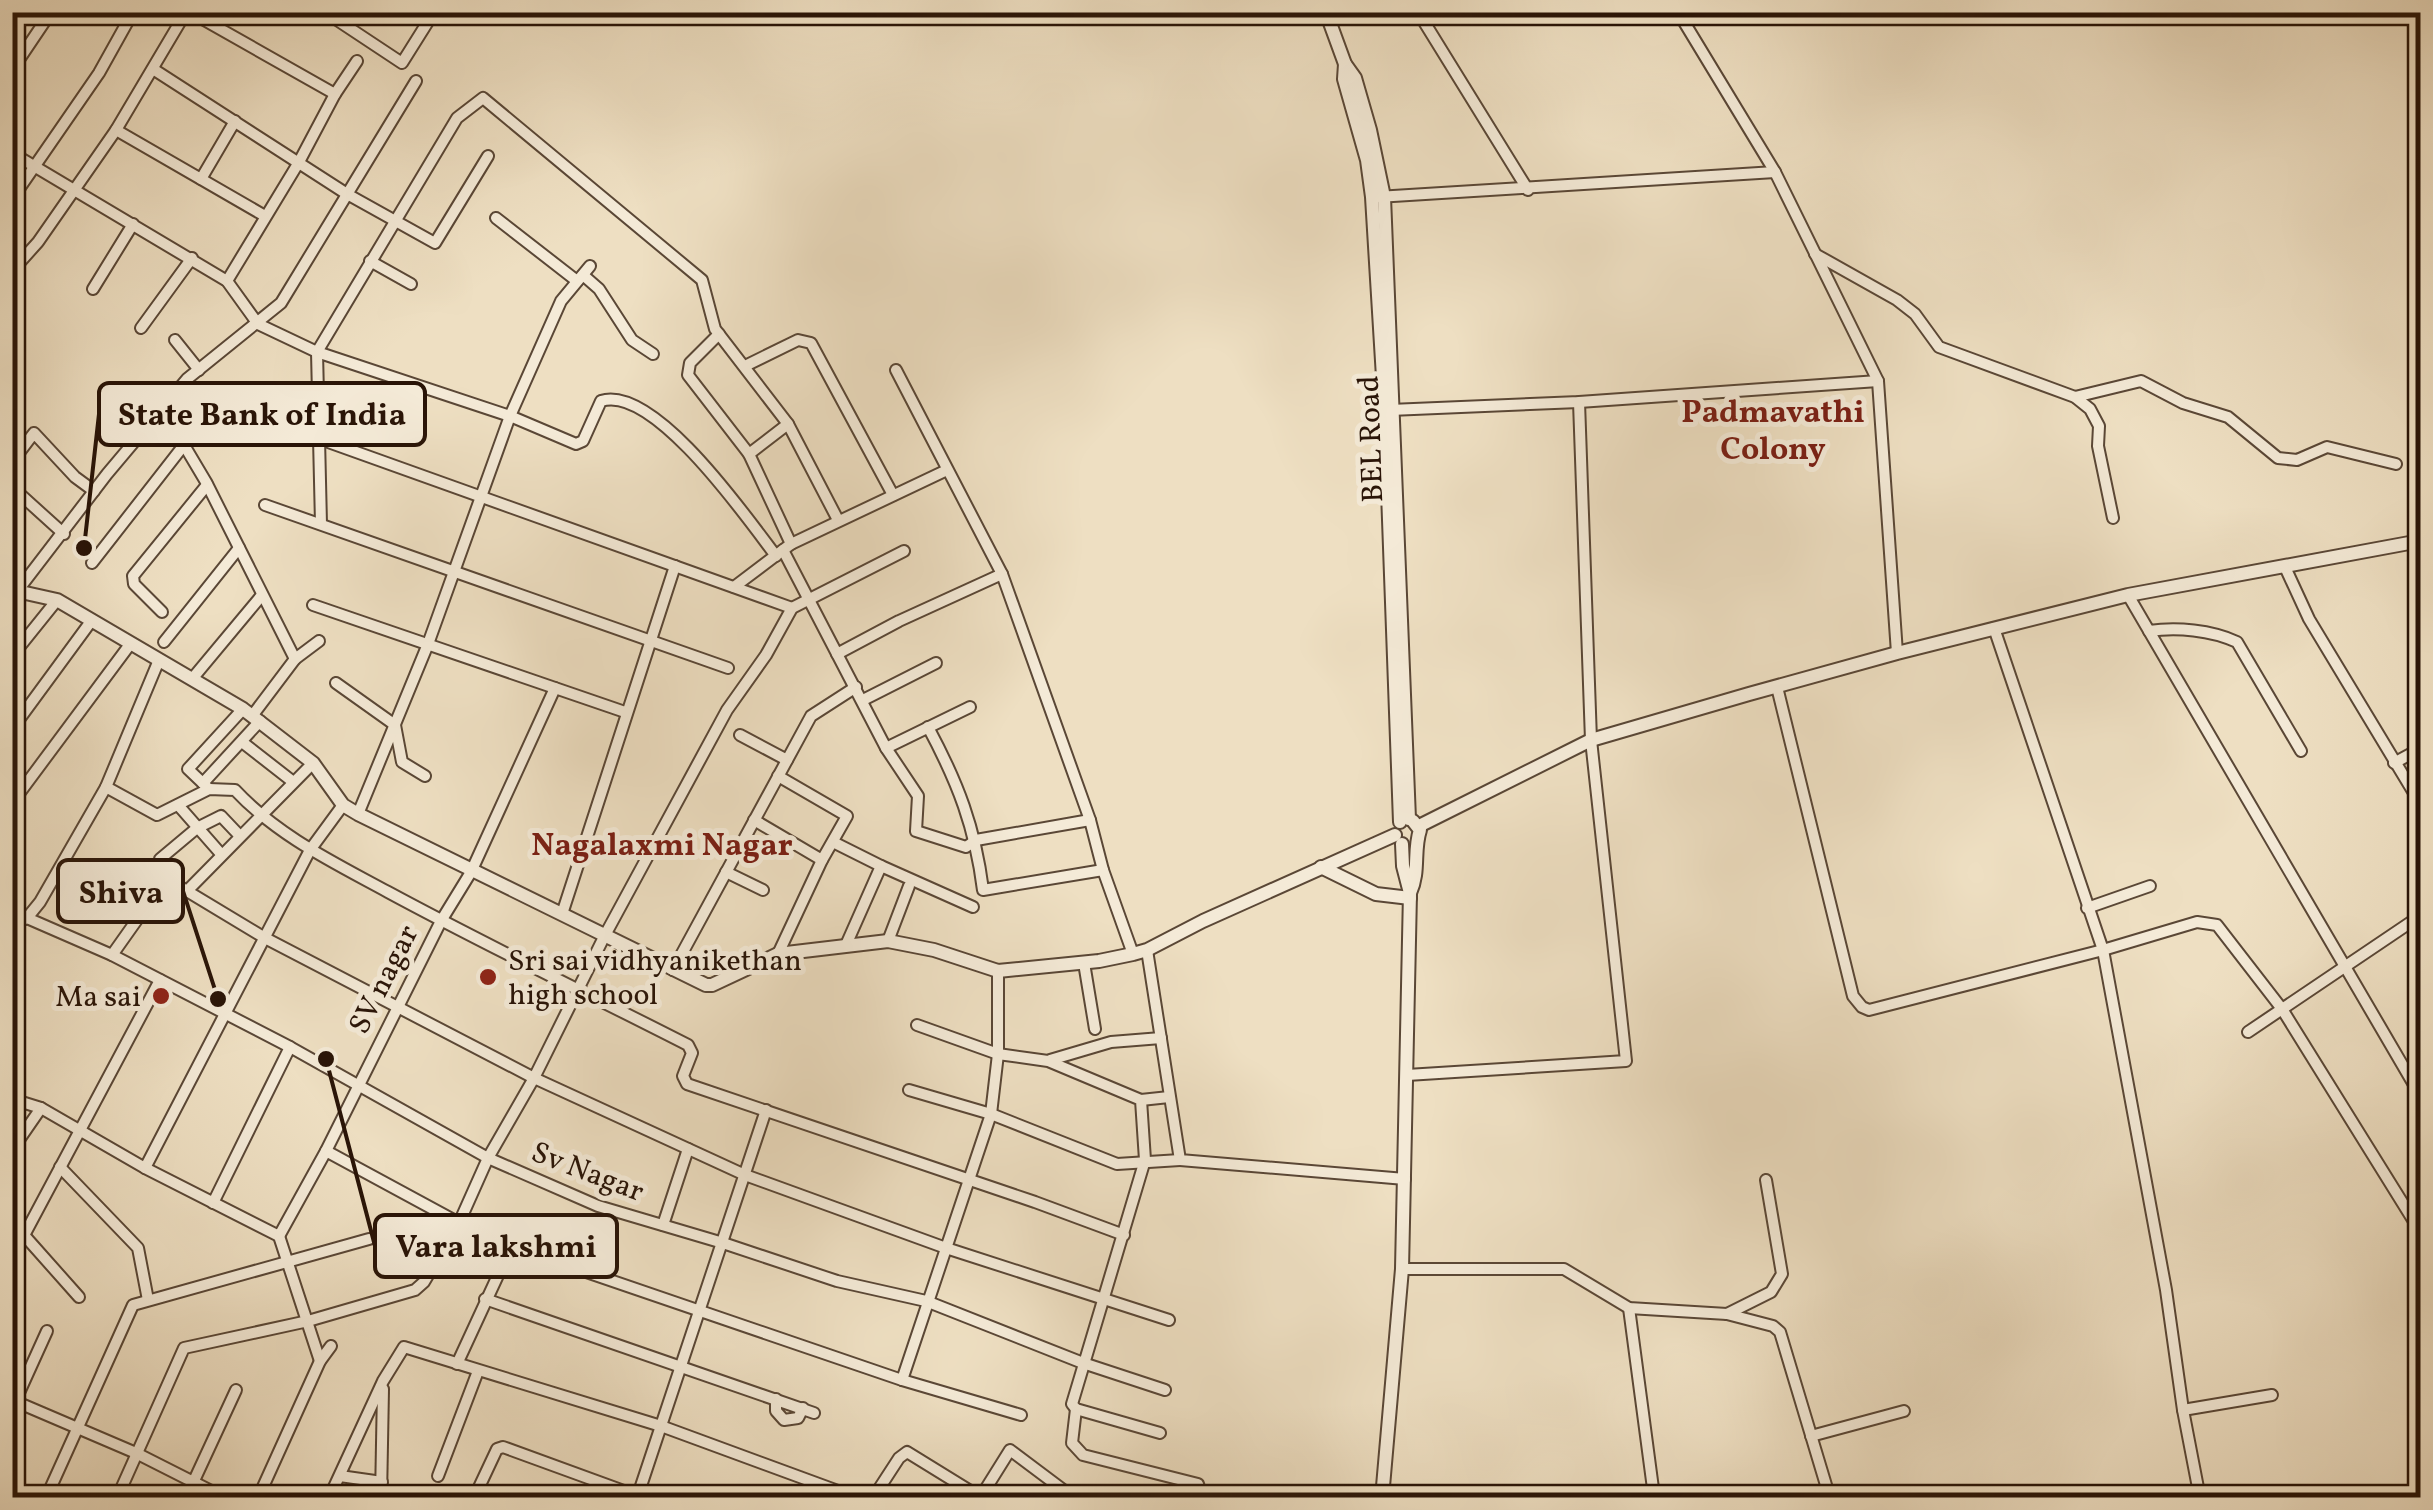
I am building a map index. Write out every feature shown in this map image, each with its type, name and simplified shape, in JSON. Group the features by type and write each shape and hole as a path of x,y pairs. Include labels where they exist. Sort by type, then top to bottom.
{"street":[{"path":"12,70 51,12"},
{"path":"12,199 99,73 133,12"},
{"path":"12,270 38,242 116,130 188,12 334,94"},
{"path":"325,12 402,63 434,12"},
{"name":"BEL Road","path":"1326,12 1345,64 1344,79 1378,197 1402,771 1406,831 1417,876 1410,895 1402,1269 1382,1498"},
{"path":"1418,12 1528,190"},
{"path":"1678,12 1775,172 1878,381 1897,652"},
{"path":"227,281 299,162 334,94 357,61"},
{"path":"153,69 347,194 435,243 488,156"},
{"path":"14,593 153,417 198,370 281,303 416,81"},
{"path":"320,524 318,352 394,218 457,118 483,98 702,280 720,334 788,424 838,520"},
{"path":"201,180 235,121"},
{"path":"116,130 265,216"},
{"path":"12,152 192,258 227,281 258,324 318,352 510,416 576,444 583,441 601,401 610,398 638,407 682,440 783,550"},
{"path":"1378,197 1775,172"},
{"path":"496,218 583,274 599,289 632,340 654,354"},
{"path":"93,289 132,224"},
{"path":"1814,253 1897,300 1914,314 1939,346 2075,397 2090,409 2099,426 2098,446 2113,518"},
{"path":"141,328 192,258"},
{"path":"370,261 411,284"},
{"path":"358,814 428,644 510,416 554,314 583,274"},
{"path":"720,334 690,363 688,375 749,454 783,550 886,748 918,796 916,831 966,848 976,840 1090,820"},
{"path":"175,340 198,370"},
{"path":"745,366 798,340 811,343 893,495"},
{"path":"896,370 1002,574 1090,820 1103,870 1140,952 1162,1038 1180,1160"},
{"path":"1389,410 1579,402 1878,381"},
{"path":"2075,397 2141,382 2183,403 2228,417 2278,458 2296,460 2327,447 2396,464"},
{"path":"1407,1075 1626,1061 1591,740 1579,402"},
{"path":"153,417 184,445 208,485 295,659"},
{"path":"749,454 788,424"},
{"path":"12,462 34,433 75,477 94,491"},
{"path":"318,438 792,608"},
{"path":"92,563 184,445"},
{"path":"734,587 783,550 947,470"},
{"path":"162,612 134,584 134,576 208,485"},
{"path":"12,487 64,534"},
{"path":"265,504 728,668"},
{"path":"14,593 57,600 252,715 313,763 343,805 358,814 604,938 712,985 778,954 888,941 934,950 998,971 1084,963 1140,952 1406,831 1591,740 1897,652 2128,595 2420,541"},
{"path":"164,642 239,548"},
{"path":"116,1498 184,1348 308,1321 415,1290 424,1282 459,1223 488,1158 727,710 792,608 904,551"},
{"path":"562,914 675,566"},
{"path":"2285,568 2309,619 2420,803"},
{"path":"837,654 1002,574"},
{"path":"192,680 262,594"},
{"path":"2128,595 2420,1095"},
{"path":"12,656 57,600"},
{"path":"313,605 626,712"},
{"path":"12,729 92,620"},
{"path":"1994,628 2103,950 2200,1498"},
{"path":"2149,631 2192,631 2237,642 2301,751"},
{"path":"319,641 295,659 252,715 190,766 188,772 206,786 235,790 259,816 310,850 441,921 688,1044 692,1053 683,1076 687,1084 1124,1236"},
{"path":"12,803 131,643"},
{"path":"12,924 27,918 40,902 106,787 159,660"},
{"path":"862,700 936,664"},
{"path":"336,683 395,725 402,762 425,776"},
{"path":"673,970 811,716 856,687"},
{"path":"1778,687 1853,996 1862,1008 1869,1010 2196,922 2210,922 2217,925 2282,1009 2420,1231"},
{"name":"SV nagar","path":"279,1236 441,921 471,872 555,688"},
{"path":"886,748 970,706"},
{"path":"106,787 157,815 178,805 206,786 242,742 252,715"},
{"path":"928,728 957,782 976,840 983,890 1103,870"},
{"path":"740,735 787,760"},
{"path":"242,742 292,781"},
{"path":"2394,763 2420,749"},
{"path":"186,892 313,763"},
{"path":"778,776 846,814 778,954"},
{"path":"178,805 221,854"},
{"path":"145,1168 310,850 343,805"},
{"path":"239,835 221,816 197,828 160,859 159,867 168,881 266,938 534,1078 745,1175 946,1248 1169,1320"},
{"path":"754,820 822,860"},
{"path":"833,842 973,906"},
{"path":"846,945 881,866"},
{"path":"1321,868 1376,894 1410,895"},
{"path":"726,872 763,890"},
{"path":"112,955 168,881"},
{"path":"888,941 909,886"},
{"path":"2087,908 2150,886"},
{"path":"2248,1032 2420,916"},
{"name":"Sv Nagar","path":"27,918 112,955 290,1046 488,1158 598,1206 837,1281 926,1301 1083,1363 1165,1390"},
{"path":"1084,963 1095,1029"},
{"path":"902,1380 991,1114 998,1054 998,971"},
{"path":"12,1258 18,1232 60,1167 160,980"},
{"path":"916,1025 998,1054 1048,1060 1141,1100 1170,1097"},
{"path":"1048,1060 1111,1042 1162,1038"},
{"path":"213,1203 290,1046"},
{"path":"909,1090 991,1114 1117,1164 1180,1160 1405,1179"},
{"path":"12,1099 41,1108 145,1168 279,1236 320,1361"},
{"path":"1141,1100 1145,1160 1073,1400 1076,1409 1072,1444 1083,1456 1198,1484 1202,1498"},
{"path":"12,1150 41,1108"},
{"path":"488,1498 475,1496 498,1450 503,1448 640,1496 766,1110"},
{"path":"664,1225 688,1149"},
{"path":"326,1151 459,1223 512,1245 902,1380 1021,1415"},
{"path":"60,1167 138,1248 148,1300"},
{"path":"1726,1314 1771,1292 1782,1274 1766,1180"},
{"path":"18,1232 79,1297"},
{"path":"46,1498 130,1309 148,1300 369,1239"},
{"path":"457,1364 512,1245"},
{"path":"1402,1269 1564,1270 1628,1308 1726,1314 1773,1326 1780,1332 1829,1494"},
{"path":"485,1299 809,1410 798,1418 784,1420 776,1411 776,1399"},
{"path":"1628,1308 1654,1496"},
{"path":"47,1331 13,1403 136,1453 225,1498"},
{"path":"258,1498 320,1361 331,1346"},
{"path":"330,1498 383,1381 404,1347 661,1426 857,1498"},
{"path":"438,1476 478,1370"},
{"path":"381,1498 383,1381"},
{"path":"186,1498 236,1390"},
{"path":"2182,1410 2272,1395"},
{"path":"1076,1409 1160,1433"},
{"path":"1812,1436 1904,1411"},
{"path":"873,1498 901,1455 907,1452 980,1497 1010,1450 1074,1498"},
{"path":"340,1476 382,1482"}],"place":[{"name":"State Bank of India","path":"84,548"},
{"name":"Sri sai vidhyanikethan high school","path":"488,977"},
{"name":"Ma sai","path":"161,996"},
{"name":"Shiva","path":"218,999"},
{"name":"Vara lakshmi","path":"326,1059"}],"district":[{"name":"Padmavathi Colony","path":"1773,430"},
{"name":"Nagalaxmi Nagar","path":"662,844"}]}
